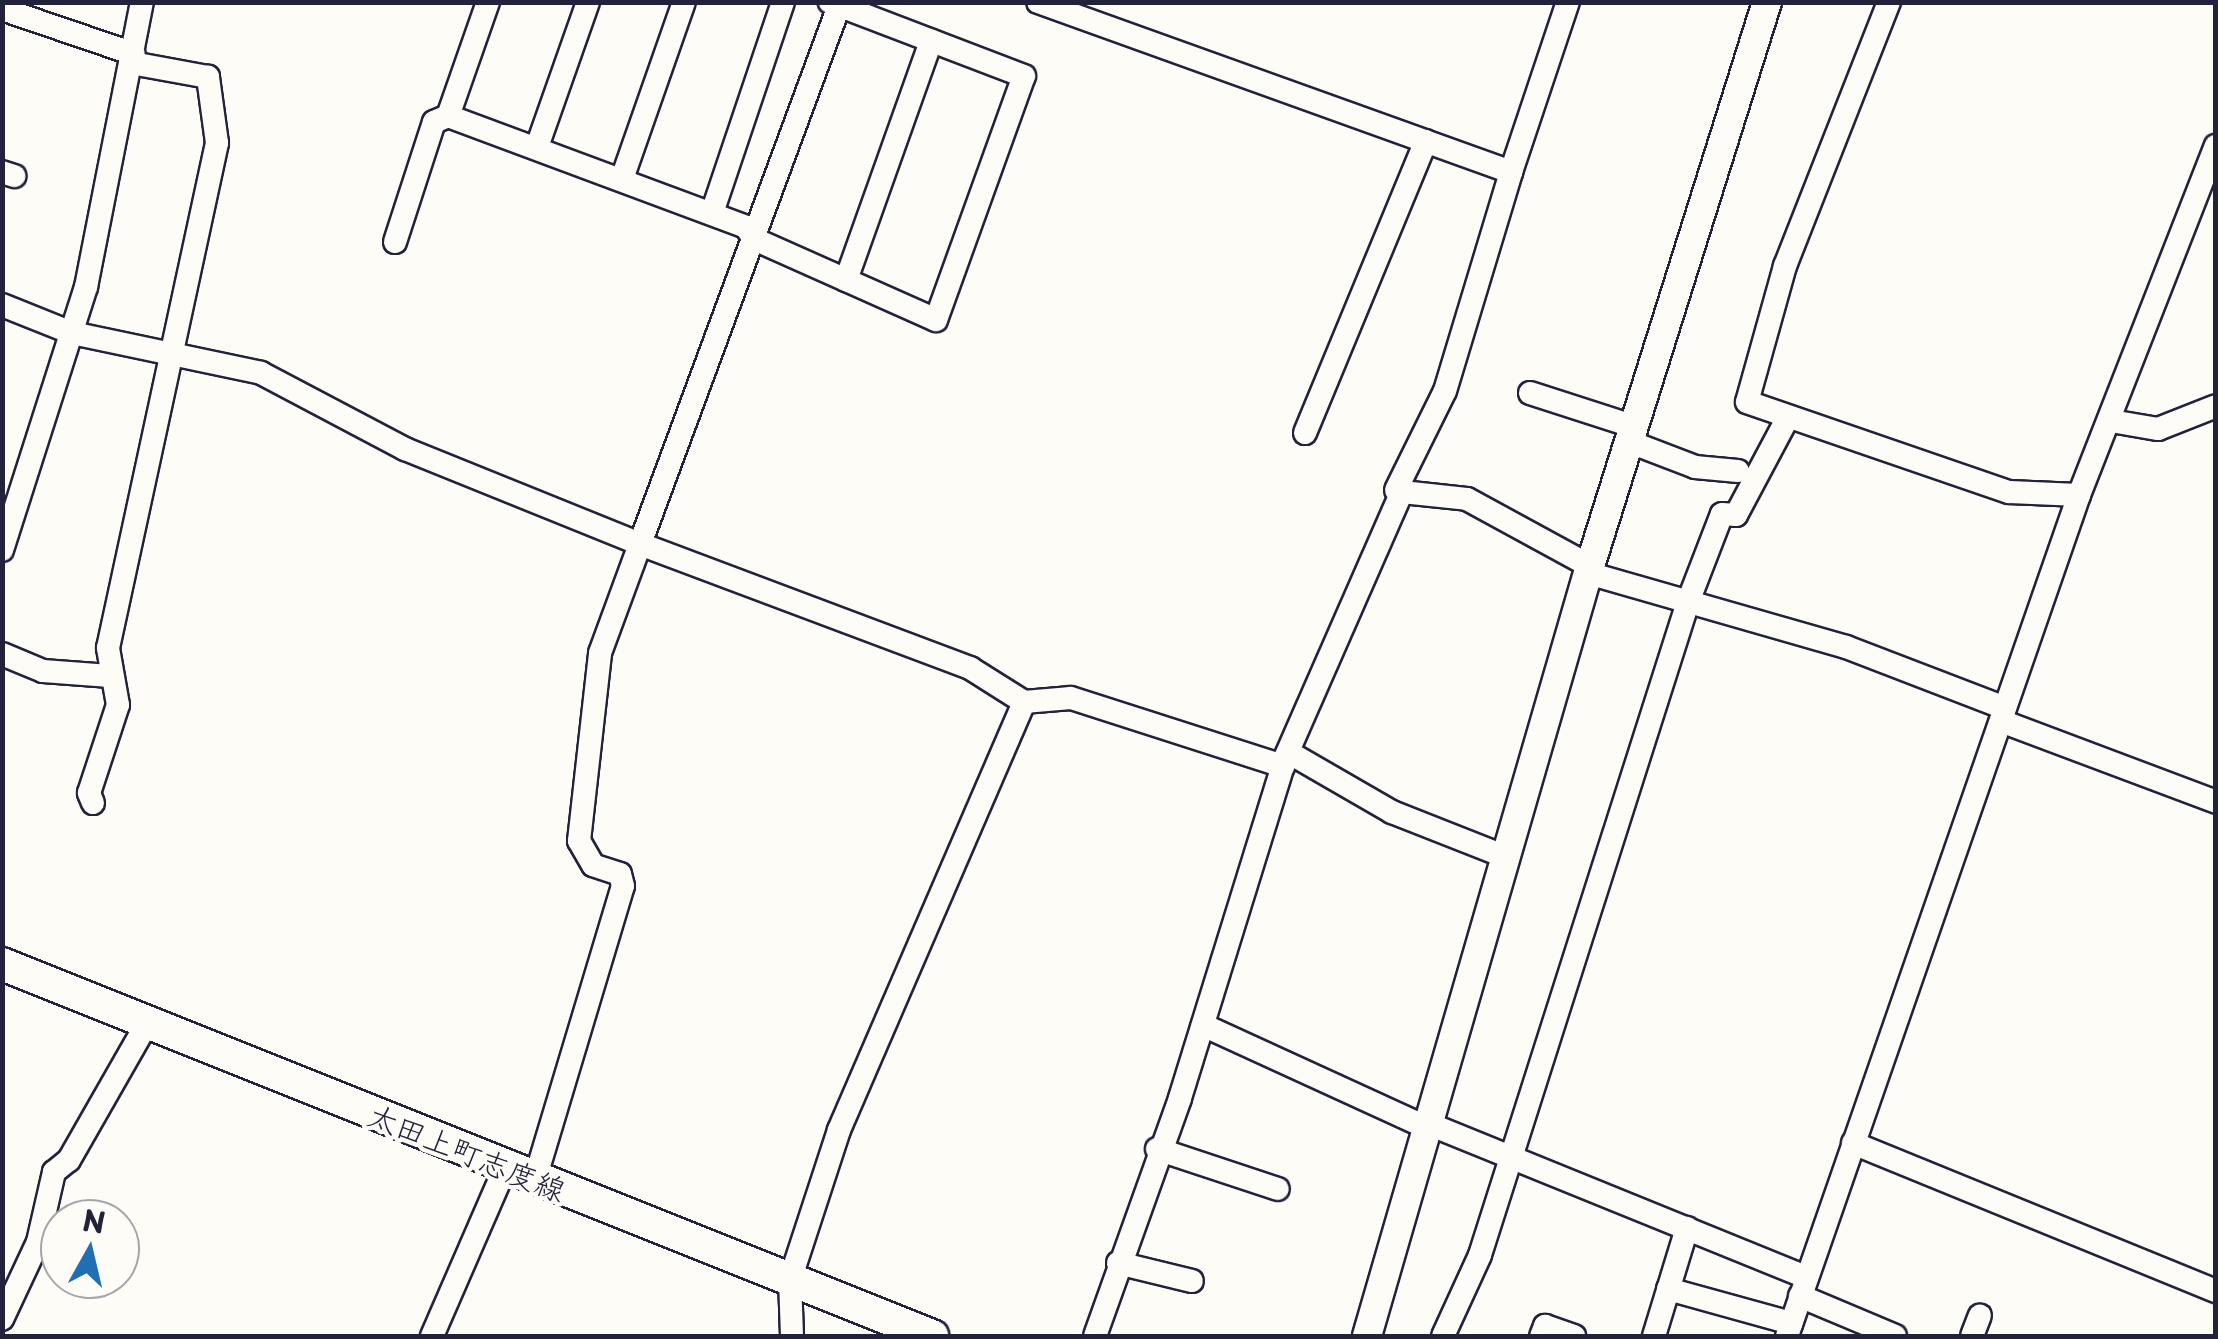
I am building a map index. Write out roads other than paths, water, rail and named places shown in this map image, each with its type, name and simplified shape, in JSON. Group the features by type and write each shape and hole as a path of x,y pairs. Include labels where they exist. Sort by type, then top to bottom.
{"main road":[{"name":"太田上町志度線","path":"2,964 932,1336"}],"street":[{"path":"2,550 72,333 116,166 142,2"},
{"path":"448,116 488,2"},
{"path":"538,144 588,2"},
{"path":"623,176 684,2"},
{"path":"712,213 783,2"},
{"path":"1038,2 1511,172"},
{"path":"1396,490 1445,391 1511,172 1568,2"},
{"path":"1367,1336 1589,569 1767,2"},
{"path":"1889,2 1785,266 1747,402 1787,419 2009,492 2080,495"},
{"path":"395,242 434,122 448,116 538,144 712,213 754,238 936,320 1024,76 835,4 754,238 600,654 579,841 593,865 620,874 623,886 520,1174 432,1336"},
{"path":"2,9 133,58 208,77 217,143 174,359 135,507 108,648 118,706 88,793 94,804"},
{"path":"846,280 931,41"},
{"path":"1305,432 1426,140"},
{"path":"1668,1289 1790,1330 2080,495 2216,146"},
{"path":"2,305 72,333 174,359 262,372 406,449 640,544 970,668 1024,702 1072,698 1285,759 1392,812 1506,857"},
{"path":"1530,393 1632,434 1695,467 1738,471"},
{"path":"2111,422 2158,429 2216,406"},
{"path":"1442,1336 1480,1255 1688,602 1722,514 1736,515 1787,419"},
{"path":"1095,1336 1203,1025 1285,759 1402,492 1467,499 1589,569 1846,647 2216,802"},
{"path":"2,654 43,672 110,676"},
{"path":"792,1336 790,1280 839,1130 1024,702"},
{"path":"2,1319 26,1270 54,1172 69,1160 147,1022"},
{"path":"1203,1025 1429,1126 1687,1228 1894,1336"},
{"path":"1853,1143 2216,1291"},
{"path":"1157,1149 1278,1189"},
{"path":"1654,1336 1687,1228"},
{"path":"2,1261 26,1270"},
{"path":"1118,1263 1192,1280"},
{"path":"1541,1336 1544,1326 1574,1336"}]}
